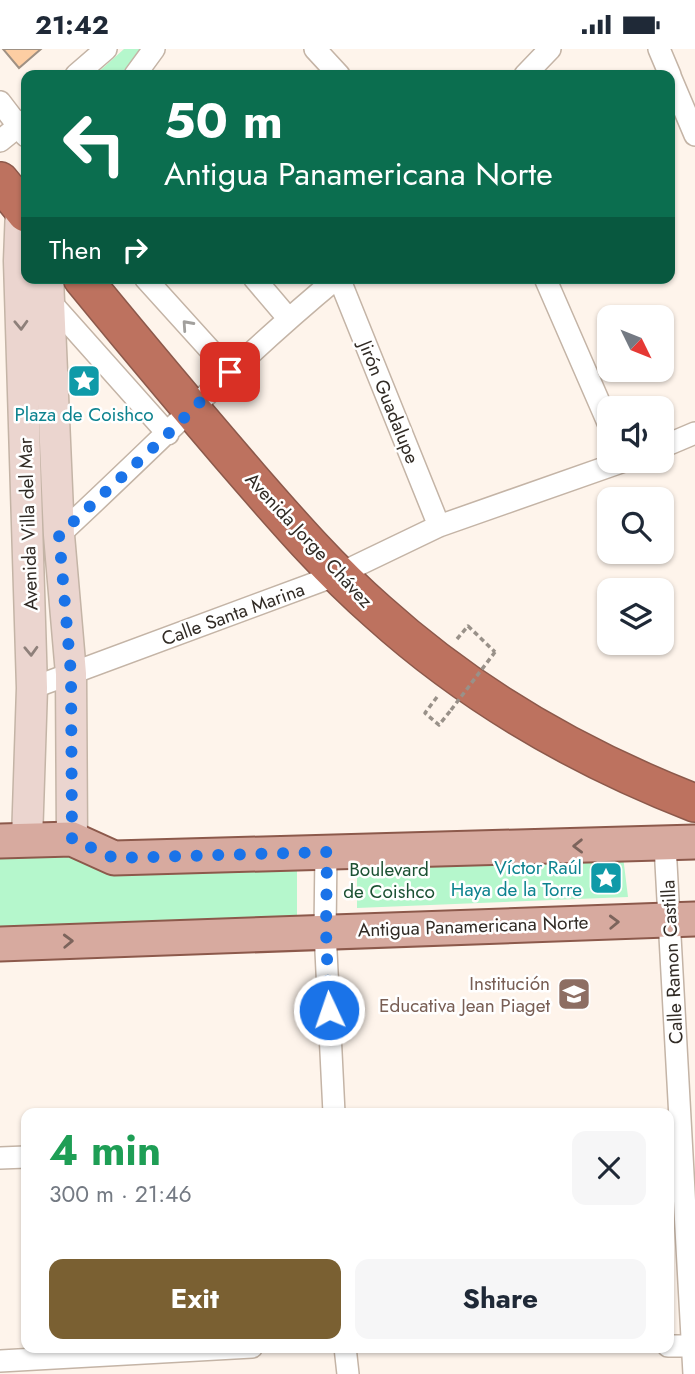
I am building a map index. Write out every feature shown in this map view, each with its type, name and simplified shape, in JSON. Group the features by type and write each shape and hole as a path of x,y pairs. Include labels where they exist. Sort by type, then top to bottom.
{"highway":[{"name":"Avenida Jorge Chávez","path":"86,284 180,423 379,613 426,652 506,710 598,760 695,803"}],"main road":[{"path":"14,841 72,839 114,858 680,843"},
{"name":"Antigua Panamericana Norte","path":"0,944 683,919"}],"street":[{"path":"82,70 106,49"},
{"path":"139,70 154,49"},
{"path":"315,49 334,70"},
{"path":"530,70 551,49"},
{"path":"659,49 668,70"},
{"path":"675,88 695,135"},
{"path":"0,102 21,124"},
{"path":"0,141 21,129"},
{"name":"Avenida Villa del Mar","path":"16,201 21,228"},
{"name":"Avenida Villa del Mar","path":"14,841 32,688 26,473 29,284"},
{"name":"Avenida Villa del Mar","path":"31,284 56,472 71,674 72,839"},
{"path":"41,284 180,423"},
{"path":"150,284 230,372"},
{"path":"259,284 288,318"},
{"path":"59,535 288,318 330,284"},
{"name":"Jirón Guadalupe","path":"340,284 439,526"},
{"path":"548,284 597,397"},
{"path":"674,442 695,433"},
{"name":"Calle Santa Marina","path":"32,688 337,575 439,526 597,471"},
{"path":"26,473 56,472"},
{"name":"Calle Ramon Castilla","path":"680,843 683,919 682,1140 694,1374"},
{"path":"327,852 326,931 334,1108"},
{"path":"0,1158 21,1157"},
{"path":"674,1346 693,1346"},
{"path":"0,1361 144,1353"},
{"path":"346,1353 348,1374"}],"path":[{"path":"425,713 439,725 495,652 468,626"}],"green space":[{"path":"124,49 140,49 125,70 101,70"},
{"name":"Boulevard de Coishco","path":"0,848 297,857 297,917 0,940"},
{"name":"Boulevard de Coishco","path":"622,848 628,897 357,908 357,855"}],"building":[{"path":"3,49 41,49 19,68"}],"place":[{"name":"Plaza de Coishco","path":"84,381"},
{"name":"Víctor Raúl Haya de la Torre","path":"606,878"},
{"name":"Institución Educativa Jean Piaget","path":"574,994"}],"route":[{"path":"230,372 59,535 71,674 72,839 114,858 327,852 329,1010"}]}
